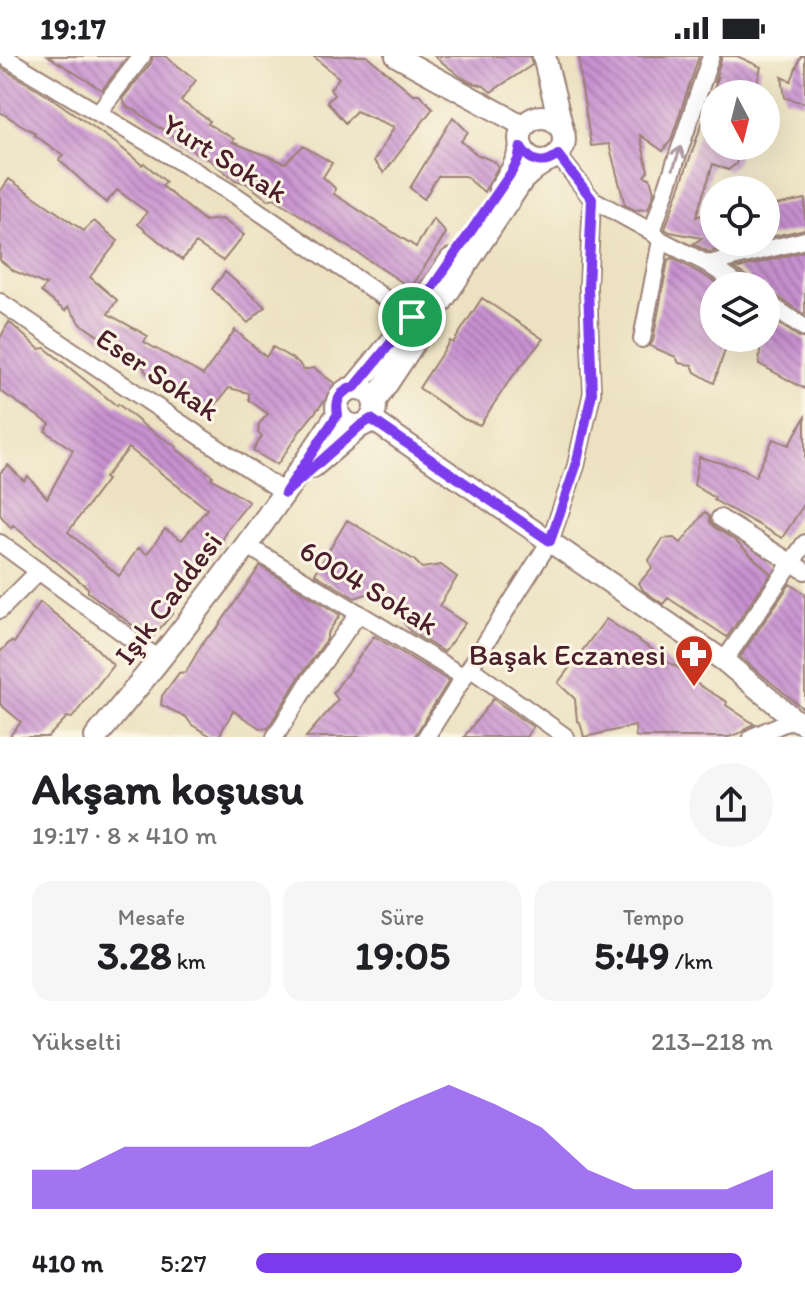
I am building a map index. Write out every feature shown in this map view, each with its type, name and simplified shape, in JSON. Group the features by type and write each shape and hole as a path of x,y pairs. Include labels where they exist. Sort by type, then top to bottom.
{"main road":[{"path":"543,56 562,129 564,142 552,158 540,162 529,158 526,131 545,117 552,119 562,129"},
{"name":"Işık Caddesi","path":"96,737 160,660 285,493 338,414 339,396 355,387 412,317 511,173 526,131 539,107 543,56"},
{"name":"Işık Caddesi","path":"285,493 369,415 522,180 552,158"},
{"path":"338,414 346,424 369,415 367,390 355,387"}],"street":[{"name":"Yurt Sokak","path":"3,56 235,195 412,317"},
{"path":"98,113 142,56"},
{"path":"642,339 656,236 711,56"},
{"path":"403,58 526,131"},
{"path":"552,158 592,199 720,272"},
{"path":"426,737 550,541 576,466 592,393 588,288 592,199"},
{"path":"708,264 805,240"},
{"name":"Eser Sokak","path":"0,302 285,493"},
{"path":"780,311 805,328"},
{"path":"369,415 724,661 800,722"},
{"path":"720,518 798,567"},
{"path":"0,543 160,660"},
{"path":"724,661 798,567 805,543"},
{"name":"6004 Sokak","path":"246,545 359,613 467,672 566,737"},
{"path":"0,610 39,571"},
{"path":"275,737 309,682 359,613"},
{"path":"752,737 800,722"}],"building":[{"path":"48,56 128,56 102,90"},
{"path":"153,56 165,56 196,80 181,101 210,121 208,124 234,139 232,142 285,163 303,146 332,163 323,177 335,188 334,194 416,247 433,219 446,233 411,288 274,198 268,200 246,183 235,180 210,160 128,108 122,99 151,63"},
{"path":"313,56 367,56 433,108 384,173 374,161 394,127 356,111 345,123 327,102 334,95 330,89 339,78"},
{"path":"434,56 530,56 532,65 491,92 460,76"},
{"path":"579,56 699,56 671,140 663,151 640,135 648,171 644,176 650,178 654,192 648,209 635,210 625,205 609,144 591,146"},
{"path":"722,56 737,56 761,67 758,80 717,80 719,76 715,80"},
{"path":"801,56 805,56 805,103 785,98 782,77 791,81"},
{"path":"0,67 53,99 142,165 144,163 166,182 162,186 205,221 222,219 244,235 223,261 196,243 182,260 138,224 147,212 117,190 106,203 59,160 63,155 0,112"},
{"path":"453,117 468,132 461,141 498,167 484,192 465,176 438,176 424,199 410,188"},
{"path":"700,129 700,160 737,160 736,164 728,170 713,164 709,176 700,176 700,205 696,217 700,215 700,238 665,229"},
{"path":"9,179 84,231 94,221 118,241 90,277 117,300 108,314 148,336 144,342 203,375 235,330 266,357 273,347 299,363 303,370 314,368 334,383 334,389 277,465 253,451 262,436 258,433 259,424 268,414 249,400 249,393 229,388 206,417 169,383 165,388 145,368 81,324 68,307 65,311 41,292 46,285 14,271 0,260 0,192"},
{"path":"805,199 805,229 780,235 780,204"},
{"path":"805,251 805,315 780,298 780,272 740,272 735,269"},
{"path":"672,258 700,273 700,352 724,352 714,383 695,372 692,365 679,363 676,357 650,346 668,260"},
{"path":"225,272 265,307 248,323 212,289"},
{"path":"482,298 543,339 509,381 480,425 464,419 419,388"},
{"path":"9,322 39,349 45,348 117,406 177,447 213,476 211,478 249,502 171,611 173,613 151,639 88,592 88,588 13,525 11,528 0,515 0,473 8,465 24,481 28,476 47,498 73,450 45,431 50,424 0,391 0,338","holes":["129,448 207,509 182,540 165,529 147,554 138,548 119,576 68,532 107,480 104,478"]},
{"path":"780,324 805,339 805,389 759,364 760,352 780,352"},
{"path":"805,417 805,503 782,538 714,500 694,485 699,457 744,469 755,477 773,439 789,445"},
{"path":"705,512 714,527 736,541 771,574 727,637 668,598 663,604 643,590 639,583 652,568 649,560 663,539 674,538 681,543"},
{"path":"347,520 414,560 422,568 441,565 457,577 439,606 465,623 444,652 410,631 399,614 369,593 355,598 315,574"},
{"path":"260,566 340,615 268,728 260,728 233,711 219,736 211,736 192,725 186,717 161,705 162,696 179,673 186,672 203,642 218,627"},
{"path":"790,584 805,594 805,710 740,657"},
{"path":"40,602 113,665 72,718 67,717 48,737 9,737 21,722 0,704 0,652 11,641 14,643"},
{"path":"606,619 754,724 729,737 636,737 635,726 584,737 577,721 575,699 558,683"},
{"path":"374,636 449,681 414,737 306,737 338,700 333,693"},
{"path":"493,699 533,727 526,737 464,737"}],"place":[{"name":"Başak Eczanesi","path":"694,688"}],"route":[{"path":"521,147 534,161 546,161 558,155 592,199 588,288 592,393 576,466 550,541 371,419 285,493 338,414 339,396 355,387 412,317 511,173 521,147"}]}
